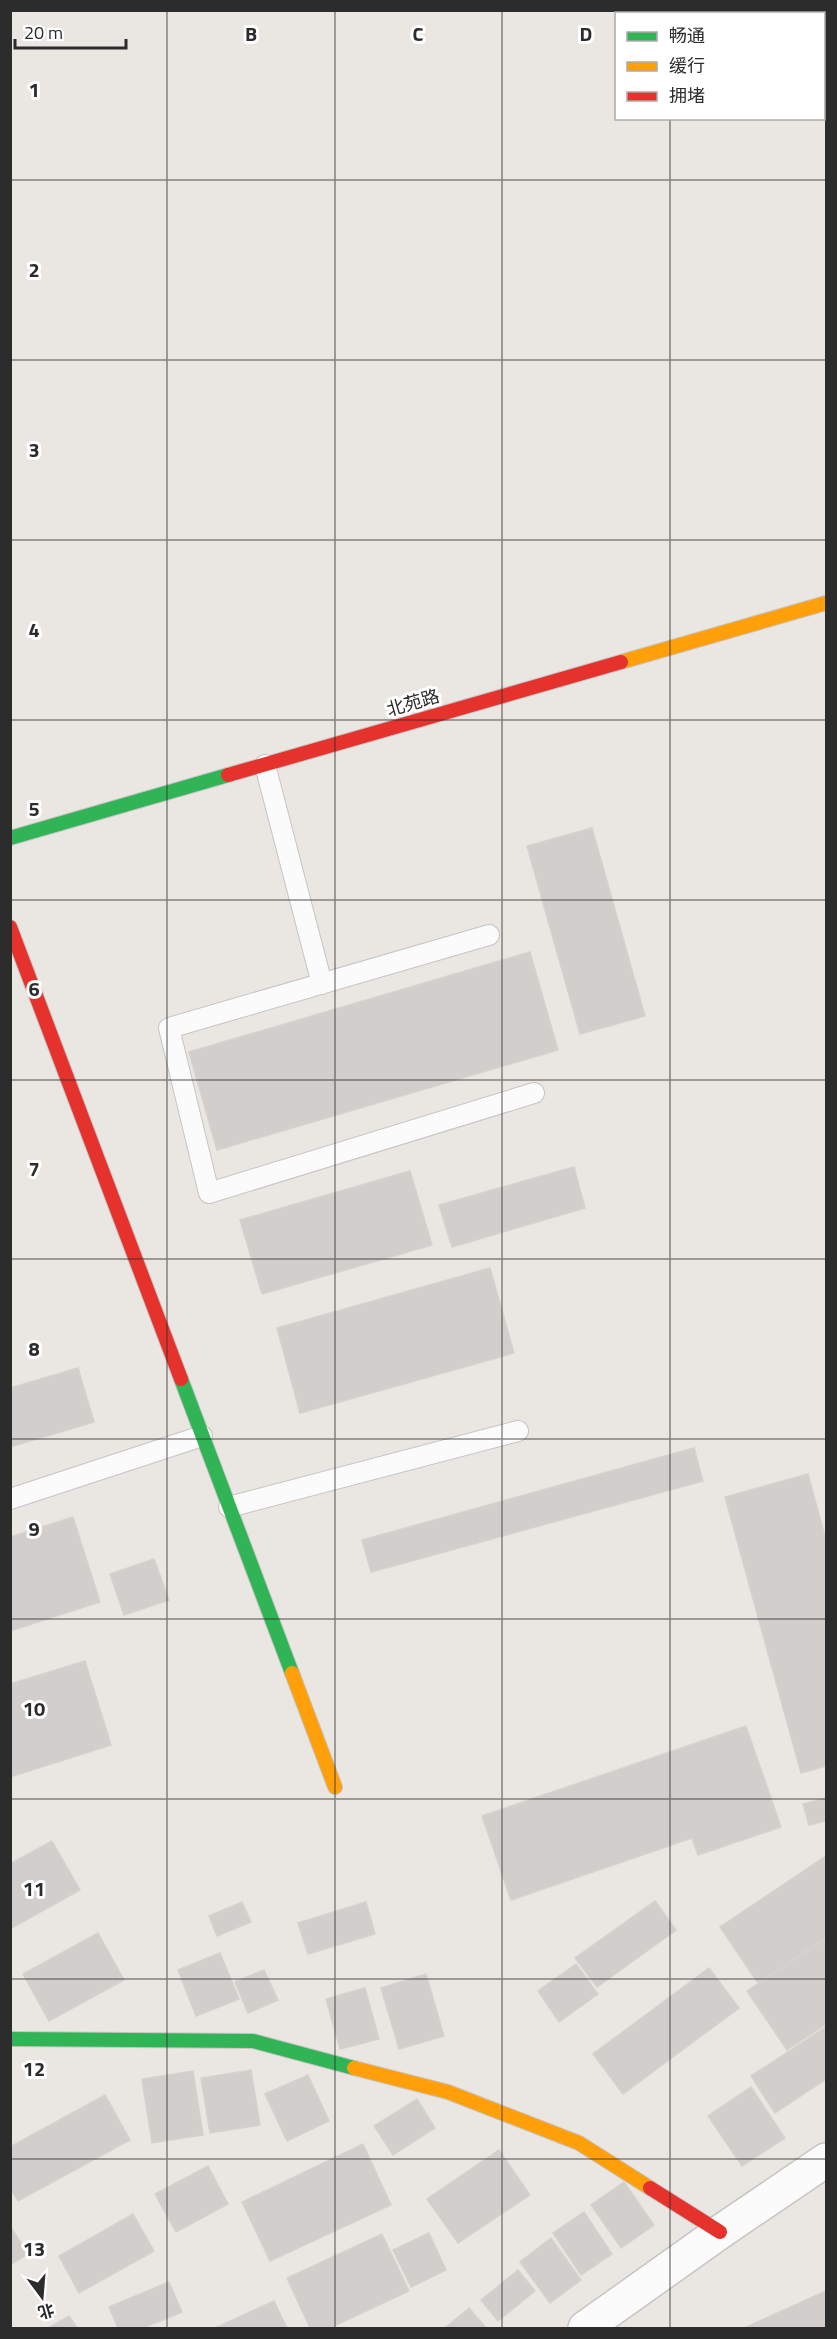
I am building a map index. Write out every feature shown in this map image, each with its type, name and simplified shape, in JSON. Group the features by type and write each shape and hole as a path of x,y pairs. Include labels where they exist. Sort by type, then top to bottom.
{"street":[{"name":"北苑路","path":"10,838 826,603"},
{"path":"10,927 335,1787"},
{"path":"10,2039 254,2041 448,2092 579,2143 720,2232"},
{"path":"585,2328 826,2160"}],"lane":[{"path":"265,765 322,984"},
{"path":"489,935 169,1028 209,1193 534,1093"},
{"path":"229,1507 518,1431"},
{"path":"10,1499 202,1436"}],"building":[{"path":"592,828 645,1016 580,1034 527,846"},
{"path":"530,952 558,1050 217,1150 189,1052"},
{"path":"574,1167 585,1208 452,1247 439,1205"},
{"path":"410,1171 432,1245 262,1294 240,1220"},
{"path":"490,1268 514,1353 300,1413 277,1328"},
{"path":"78,1368 94,1422 10,1447 10,1388"},
{"path":"694,1448 703,1481 371,1572 362,1540"},
{"path":"808,1474 826,1540 826,1766 801,1773 725,1497"},
{"path":"73,1517 100,1602 10,1631 10,1537"},
{"path":"154,1559 169,1600 124,1615 110,1574"},
{"path":"85,1661 111,1745 10,1777 10,1684"},
{"path":"746,1726 781,1827 698,1855 692,1838 511,1900 482,1816"},
{"path":"826,1798 826,1821 809,1825 803,1804"},
{"path":"52,1841 80,1890 10,1929 10,1864"},
{"path":"826,1856 826,1937 758,1983 720,1927"},
{"path":"655,1901 676,1930 597,1987 575,1958"},
{"path":"242,1902 251,1922 217,1936 209,1916"},
{"path":"366,1902 375,1934 308,1954 298,1923"},
{"path":"98,1933 124,1980 49,2021 23,1974"},
{"path":"826,1939 826,2024 787,2050 747,1991"},
{"path":"220,1953 239,1999 196,2016 178,1970"},
{"path":"576,1964 598,1994 559,2022 538,1991"},
{"path":"709,1968 739,2008 623,2094 593,2054"},
{"path":"264,1970 278,2000 248,2013 235,1982"},
{"path":"426,1974 444,2036 399,2049 381,1988"},
{"path":"365,1988 379,2039 340,2049 326,1999"},
{"path":"826,2027 826,2079 775,2113 751,2076"},
{"path":"251,2070 260,2125 210,2133 201,2078"},
{"path":"193,2071 203,2135 152,2143 142,2079"},
{"path":"308,2075 329,2121 287,2141 265,2094"},
{"path":"751,2087 785,2138 742,2166 708,2116"},
{"path":"105,2095 130,2140 18,2201 10,2187 10,2147"},
{"path":"417,2099 435,2128 393,2155 374,2126"},
{"path":"363,2144 391,2205 270,2261 242,2202"},
{"path":"499,2150 530,2195 458,2243 427,2199"},
{"path":"208,2166 228,2204 176,2232 155,2194"},
{"path":"624,2182 654,2225 621,2248 591,2205"},
{"path":"584,2212 612,2254 581,2275 553,2233"},
{"path":"133,2214 154,2251 79,2293 59,2256"},
{"path":"10,2226 28,2254 10,2265"},
{"path":"429,2233 446,2270 411,2287 393,2250"},
{"path":"382,2234 409,2291 330,2328 310,2328 287,2278"},
{"path":"551,2238 581,2280 550,2303 520,2262"},
{"path":"518,2270 535,2291 498,2321 481,2300"},
{"path":"169,2282 182,2312 143,2328 118,2328 109,2307"},
{"path":"826,2291 826,2328 744,2328"},
{"path":"274,2301 287,2328 215,2328"},
{"path":"469,2308 486,2328 445,2328"},
{"path":"69,2316 77,2328 48,2328"}],"traffic: fast":[{"path":"10,838 228,775"},
{"path":"181,1379 292,1673"},
{"path":"10,2039 253,2041 354,2068"}],"traffic: slow":[{"path":"621,662 826,603"},
{"path":"292,1673 335,1787"},
{"path":"354,2068 448,2092 579,2143 650,2188"}],"traffic: jam":[{"path":"228,775 621,662"},
{"path":"10,927 181,1379"},
{"path":"650,2188 720,2232"}]}
